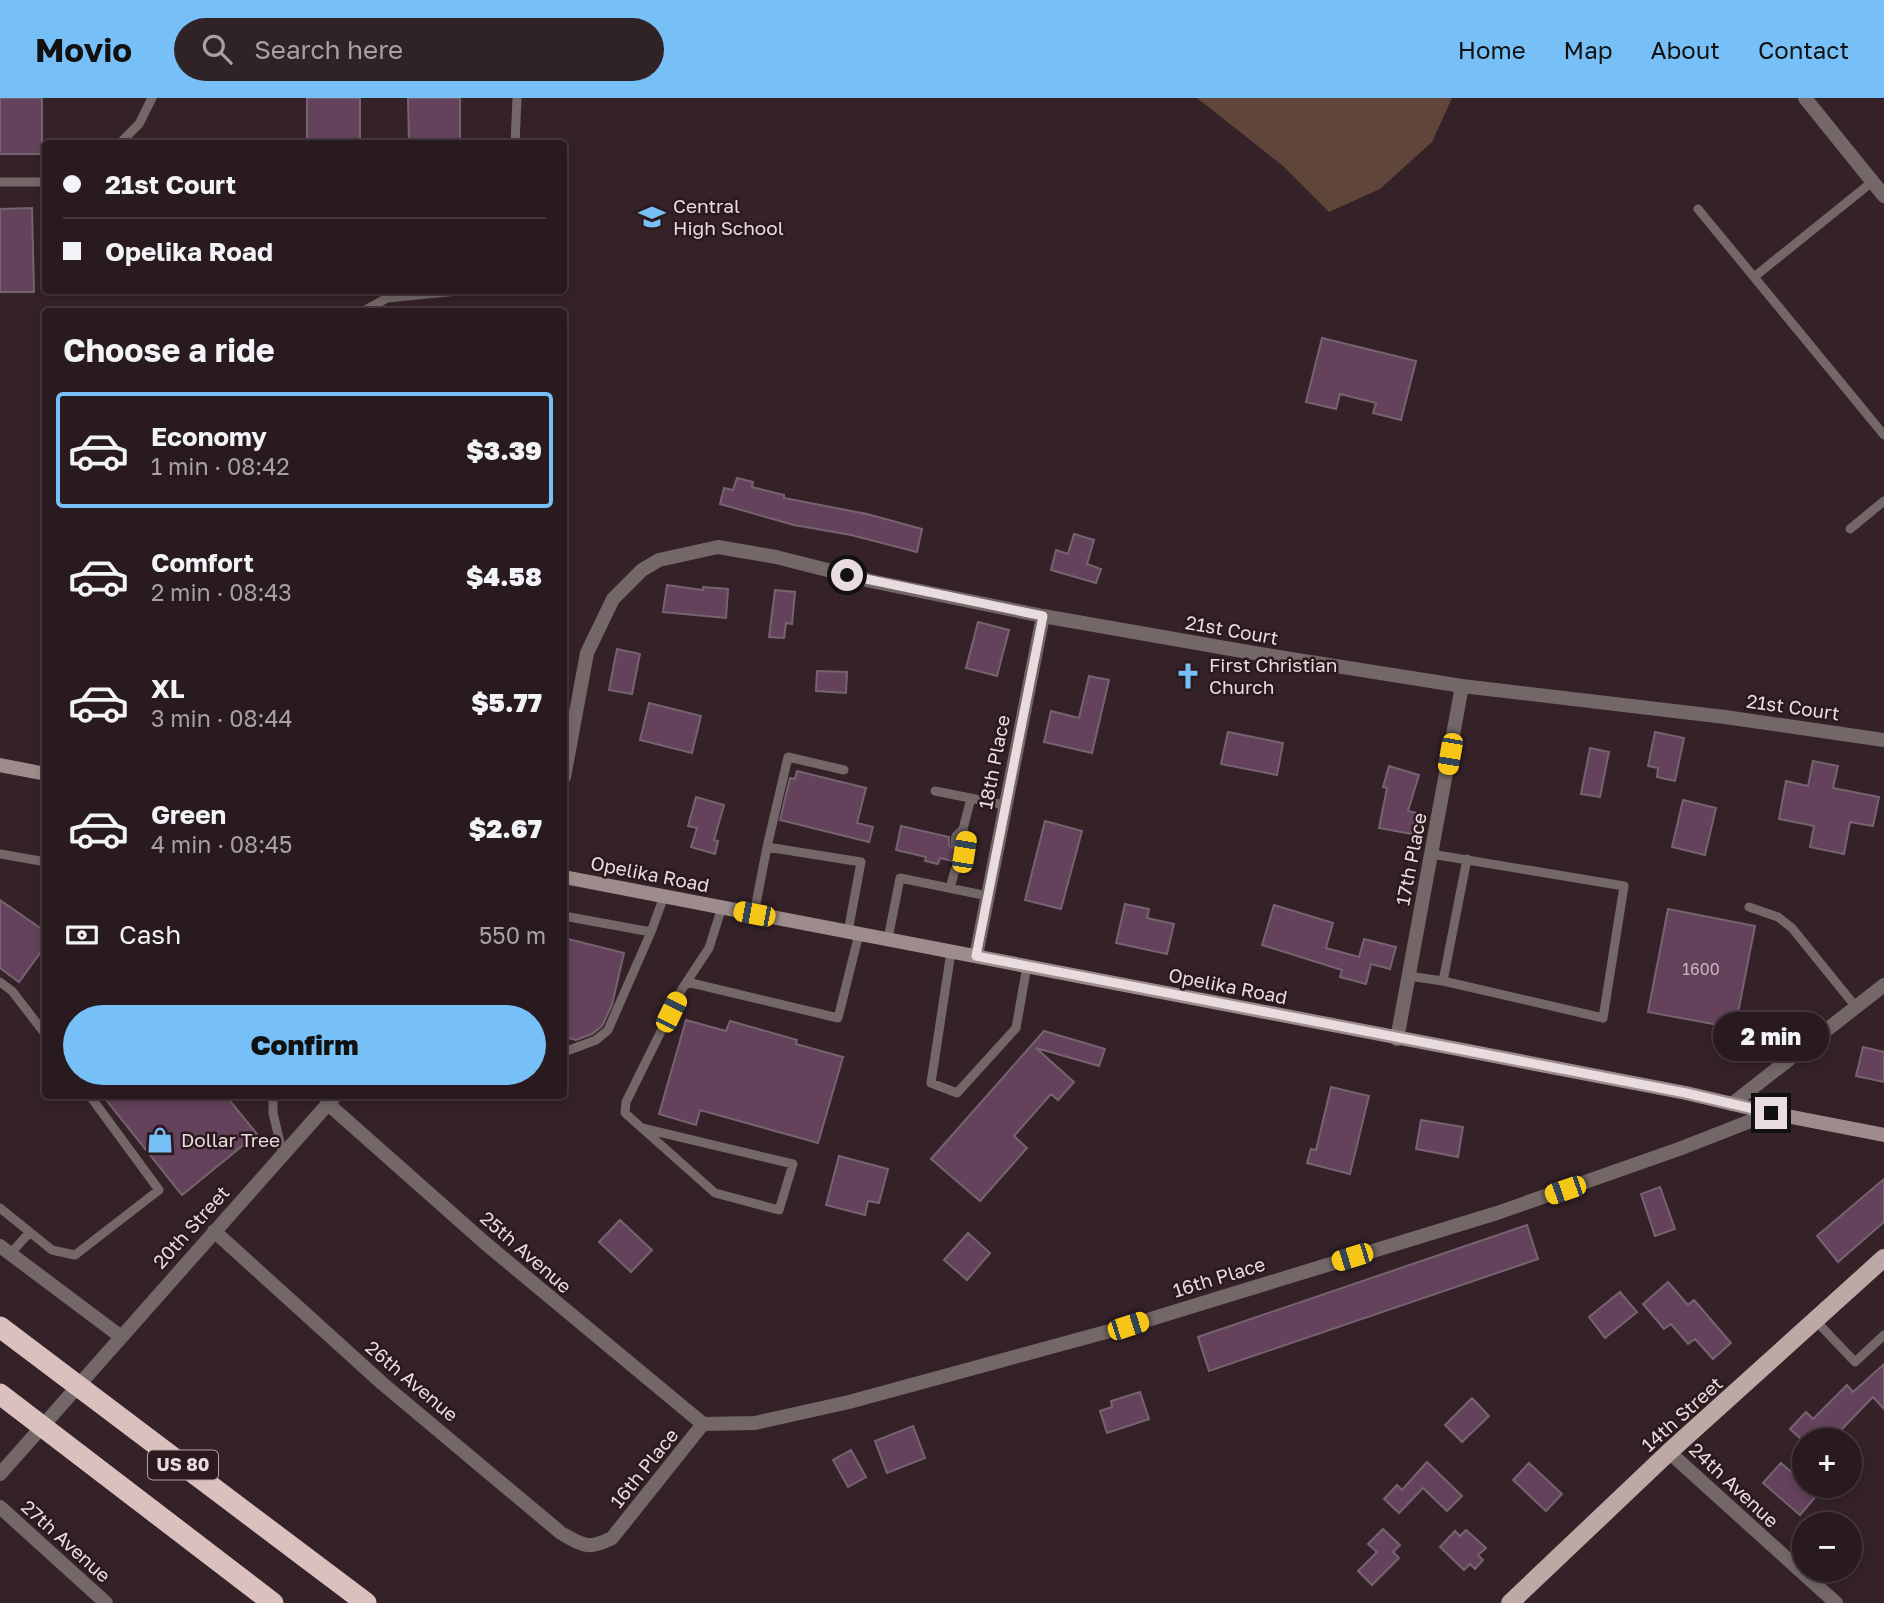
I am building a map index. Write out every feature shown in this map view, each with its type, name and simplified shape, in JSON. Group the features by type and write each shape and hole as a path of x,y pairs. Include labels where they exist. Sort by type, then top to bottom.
{"highway":[{"name":"US 80","path":"0,1327 366,1603"},
{"name":"US 80","path":"0,1394 273,1603"}],"main road":[{"path":"0,765 42,773"},
{"name":"Opelika Road","path":"567,878 1686,1093 1884,1135"},
{"name":"14th Street","path":"1510,1603 1670,1452 1884,1258"}],"street":[{"path":"1805,98 1884,196"},
{"name":"21st Court","path":"567,761 587,653 613,599 628,583 659,560 718,547 776,557 871,581 1043,616 1248,652 1462,686 1725,717 1884,740"},
{"name":"18th Place","path":"976,956 1043,616"},
{"name":"17th Place","path":"1398,1038 1462,686"},
{"path":"1732,1104 1884,985"},
{"name":"20th Street","path":"1,1470 79,1387 120,1336 331,1099"},
{"name":"25th Avenue","path":"331,1099 485,1243 703,1424"},
{"name":"16th Place","path":"596,1546 612,1538 703,1424 755,1423 849,1402 1128,1326 1497,1213 1666,1154 1771,1113"},
{"name":"26th Avenue","path":"214,1231 383,1384 561,1533 578,1543 596,1546"},
{"path":"5,1250 120,1336"},
{"name":"24th Avenue","path":"1670,1452 1836,1603"},
{"name":"27th Avenue","path":"0,1507 106,1603"}],"lane":[{"path":"123,140 139,124 152,98"},
{"path":"514,140 517,98"},
{"path":"0,182 42,182"},
{"path":"1754,278 1872,182"},
{"path":"1698,209 1884,435"},
{"path":"369,308 387,298 428,294"},
{"path":"1850,529 1884,500"},
{"path":"754,914 788,757 844,770"},
{"path":"935,791 1005,805"},
{"path":"950,888 953,865 961,866 966,837 964,829 971,798"},
{"path":"955,843 956,836 964,829"},
{"path":"687,982 838,1018 853,933 861,862 767,847"},
{"path":"0,854 42,861"},
{"path":"1408,976 1443,981 1603,1018 1623,886 1431,854"},
{"path":"1443,981 1467,859"},
{"path":"888,939 900,878 988,896"},
{"path":"567,1051 596,1040 608,1030 664,896"},
{"path":"1749,906 1778,917 1792,928 1856,1007"},
{"path":"642,1128 793,1164 779,1210 715,1193 625,1113 626,1102 687,982 709,948 722,907"},
{"path":"567,917 651,932"},
{"path":"951,952 931,1083 957,1093 1016,1028 1027,966"},
{"path":"0,982 12,991 42,1030"},
{"path":"0,1208 52,1251 75,1255 159,1190 92,1099"},
{"path":"273,1099 273,1113 283,1155"},
{"path":"5,1250 30,1232"},
{"path":"1816,1321 1854,1362 1884,1335"}],"shaded area":[{"path":"1197,98 1452,98 1432,142 1380,189 1329,212 1283,166"}],"building":[{"path":"0,98 42,98 42,154 0,154"},
{"path":"307,98 360,98 360,140 307,140"},
{"path":"408,98 460,98 460,140 409,140"},
{"path":"32,208 34,292 0,292 0,209"},
{"path":"1322,338 1416,361 1401,420 1373,413 1376,403 1340,394 1336,409 1306,402"},
{"path":"737,478 753,482 752,487 784,495 784,498 867,514 922,529 917,552 851,535 794,525 720,504 724,488 733,490"},
{"path":"1074,534 1094,540 1087,564 1101,569 1096,583 1051,570 1056,550 1068,554"},
{"path":"667,585 703,590 703,587 728,589 726,618 663,612"},
{"path":"775,590 795,592 792,624 786,623 784,638 769,637"},
{"path":"978,622 1009,630 997,676 966,668"},
{"path":"617,649 640,654 632,694 609,690"},
{"path":"817,671 847,672 846,693 816,691"},
{"path":"1089,676 1109,680 1092,753 1044,742 1051,711 1079,718"},
{"path":"649,703 701,716 692,753 640,740"},
{"path":"1228,732 1283,743 1277,775 1221,764"},
{"path":"1655,732 1684,738 1675,781 1657,777 1658,768 1648,766"},
{"path":"1590,748 1609,752 1600,797 1581,794"},
{"path":"1813,761 1838,766 1833,788 1879,797 1873,826 1850,822 1844,854 1810,847 1814,826 1779,819 1786,781 1808,786"},
{"path":"1389,766 1419,775 1408,811 1417,813 1412,834 1379,828 1387,788 1383,787"},
{"path":"797,771 866,788 857,823 873,827 869,842 780,820 790,778 795,779"},
{"path":"696,797 724,805 714,840 718,841 715,854 691,847 697,828 688,826"},
{"path":"1683,800 1716,808 1705,855 1672,847"},
{"path":"1045,821 1082,831 1061,909 1025,900"},
{"path":"901,826 949,837 949,846 957,850 956,862 940,858 938,864 925,861 926,857 896,850"},
{"path":"0,900 42,929 42,950 19,982 0,968"},
{"path":"1125,904 1149,909 1147,918 1174,924 1167,954 1116,943"},
{"path":"1274,905 1333,923 1326,948 1359,957 1364,939 1396,947 1390,969 1371,964 1366,984 1340,977 1342,970 1262,945"},
{"path":"1668,909 1755,926 1735,1028 1648,1012"},
{"path":"567,939 624,953 612,1005 602,1026 592,1034 576,1040 567,1038"},
{"path":"686,1020 726,1031 730,1021 797,1040 796,1044 843,1057 818,1143 700,1110 696,1125 659,1114"},
{"path":"1044,1031 1105,1049 1099,1066 1036,1048 1074,1082 1058,1100 1051,1094 1014,1136 1027,1148 980,1201 931,1159"},
{"path":"1863,1047 1884,1052 1884,1082 1856,1076"},
{"path":"1331,1087 1369,1096 1350,1174 1307,1163 1311,1149 1316,1150"},
{"path":"105,1099 228,1099 257,1134 182,1195"},
{"path":"1421,1120 1463,1127 1458,1157 1416,1149"},
{"path":"839,1156 888,1169 879,1203 868,1201 865,1215 826,1205"},
{"path":"1884,1179 1884,1222 1838,1262 1817,1236"},
{"path":"1660,1187 1675,1229 1655,1236 1641,1194"},
{"path":"620,1220 652,1250 631,1272 599,1242"},
{"path":"1527,1225 1538,1259 1209,1371 1198,1337"},
{"path":"968,1233 990,1253 967,1280 944,1260"},
{"path":"1668,1282 1688,1305 1694,1300 1731,1343 1713,1359 1695,1339 1688,1344 1671,1324 1664,1329 1643,1304"},
{"path":"1620,1292 1637,1312 1605,1338 1589,1317"},
{"path":"1884,1364 1884,1409 1873,1397 1843,1428 1790,1429 1806,1412 1813,1419 1847,1385 1853,1392"},
{"path":"1140,1392 1149,1419 1107,1433 1100,1411 1112,1407 1111,1401"},
{"path":"1472,1398 1489,1416 1462,1442 1445,1425"},
{"path":"913,1426 925,1458 887,1473 875,1441"},
{"path":"851,1450 866,1477 848,1487 833,1460"},
{"path":"1427,1462 1462,1496 1447,1511 1423,1488 1399,1513 1384,1499 1397,1485 1402,1490"},
{"path":"1529,1463 1562,1494 1546,1511 1513,1480"},
{"path":"1781,1463 1792,1473 1792,1498 1814,1498 1803,1512 1797,1512 1763,1483"},
{"path":"1383,1529 1400,1545 1393,1552 1399,1558 1372,1585 1358,1571 1377,1552 1368,1544"},
{"path":"1466,1530 1486,1548 1478,1555 1483,1560 1475,1569 1470,1564 1464,1570 1440,1547 1455,1531 1460,1536"}],"place":[{"name":"Central High School","path":"652,217"},
{"name":"First Christian Church","path":"1188,676"},
{"name":"Dollar Tree","path":"160,1140"}],"route":[{"path":"847,575 1043,616 976,956 1686,1093 1771,1113"}]}
